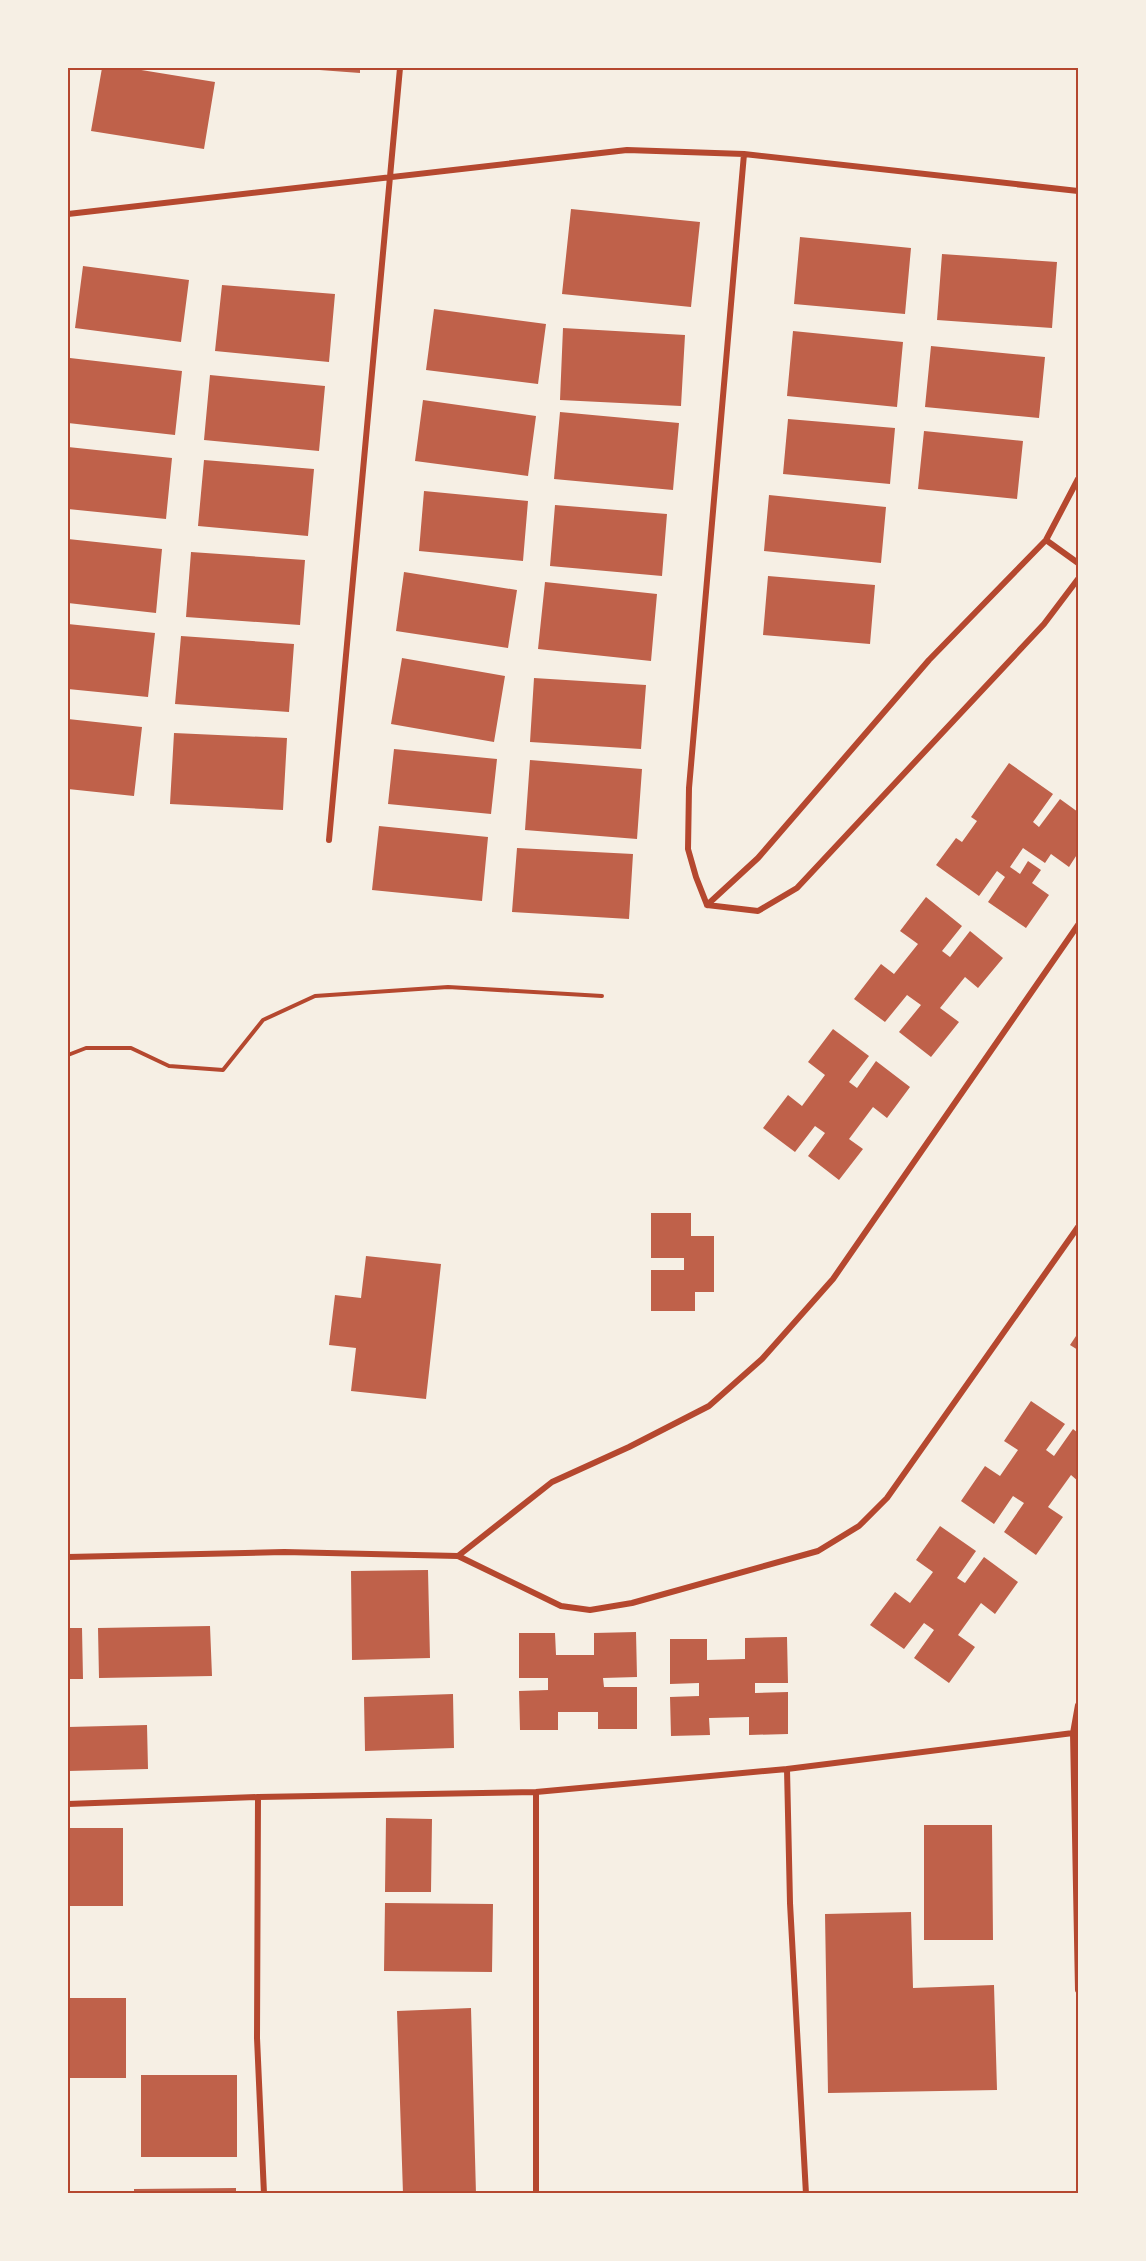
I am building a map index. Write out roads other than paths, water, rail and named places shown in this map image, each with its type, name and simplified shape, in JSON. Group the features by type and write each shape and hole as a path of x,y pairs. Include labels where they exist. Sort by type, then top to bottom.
{"street":[{"path":"328,840 400,68"},
{"path":"68,214 627,150 744,154 1078,191"},
{"path":"707,905 688,849 689,788 744,154"},
{"path":"707,905 758,858 929,660 1046,540 1078,478"},
{"path":"1046,540 1078,563"},
{"path":"707,905 758,911 797,888 1044,624 1078,579"},
{"path":"458,1556 552,1482 709,1406 762,1359 833,1278 1078,925"},
{"path":"68,1557 284,1552 458,1556 561,1606 590,1610 632,1603 818,1551 859,1526 887,1498 1078,1227"},
{"path":"1078,1705 1072,1733 1078,1989"},
{"path":"68,1804 258,1797 536,1792 787,1769 1072,1733"},
{"path":"787,1769 790,1903 806,2193"},
{"path":"536,1792 536,2193"},
{"path":"258,1797 256,2038 264,2193"}]}
